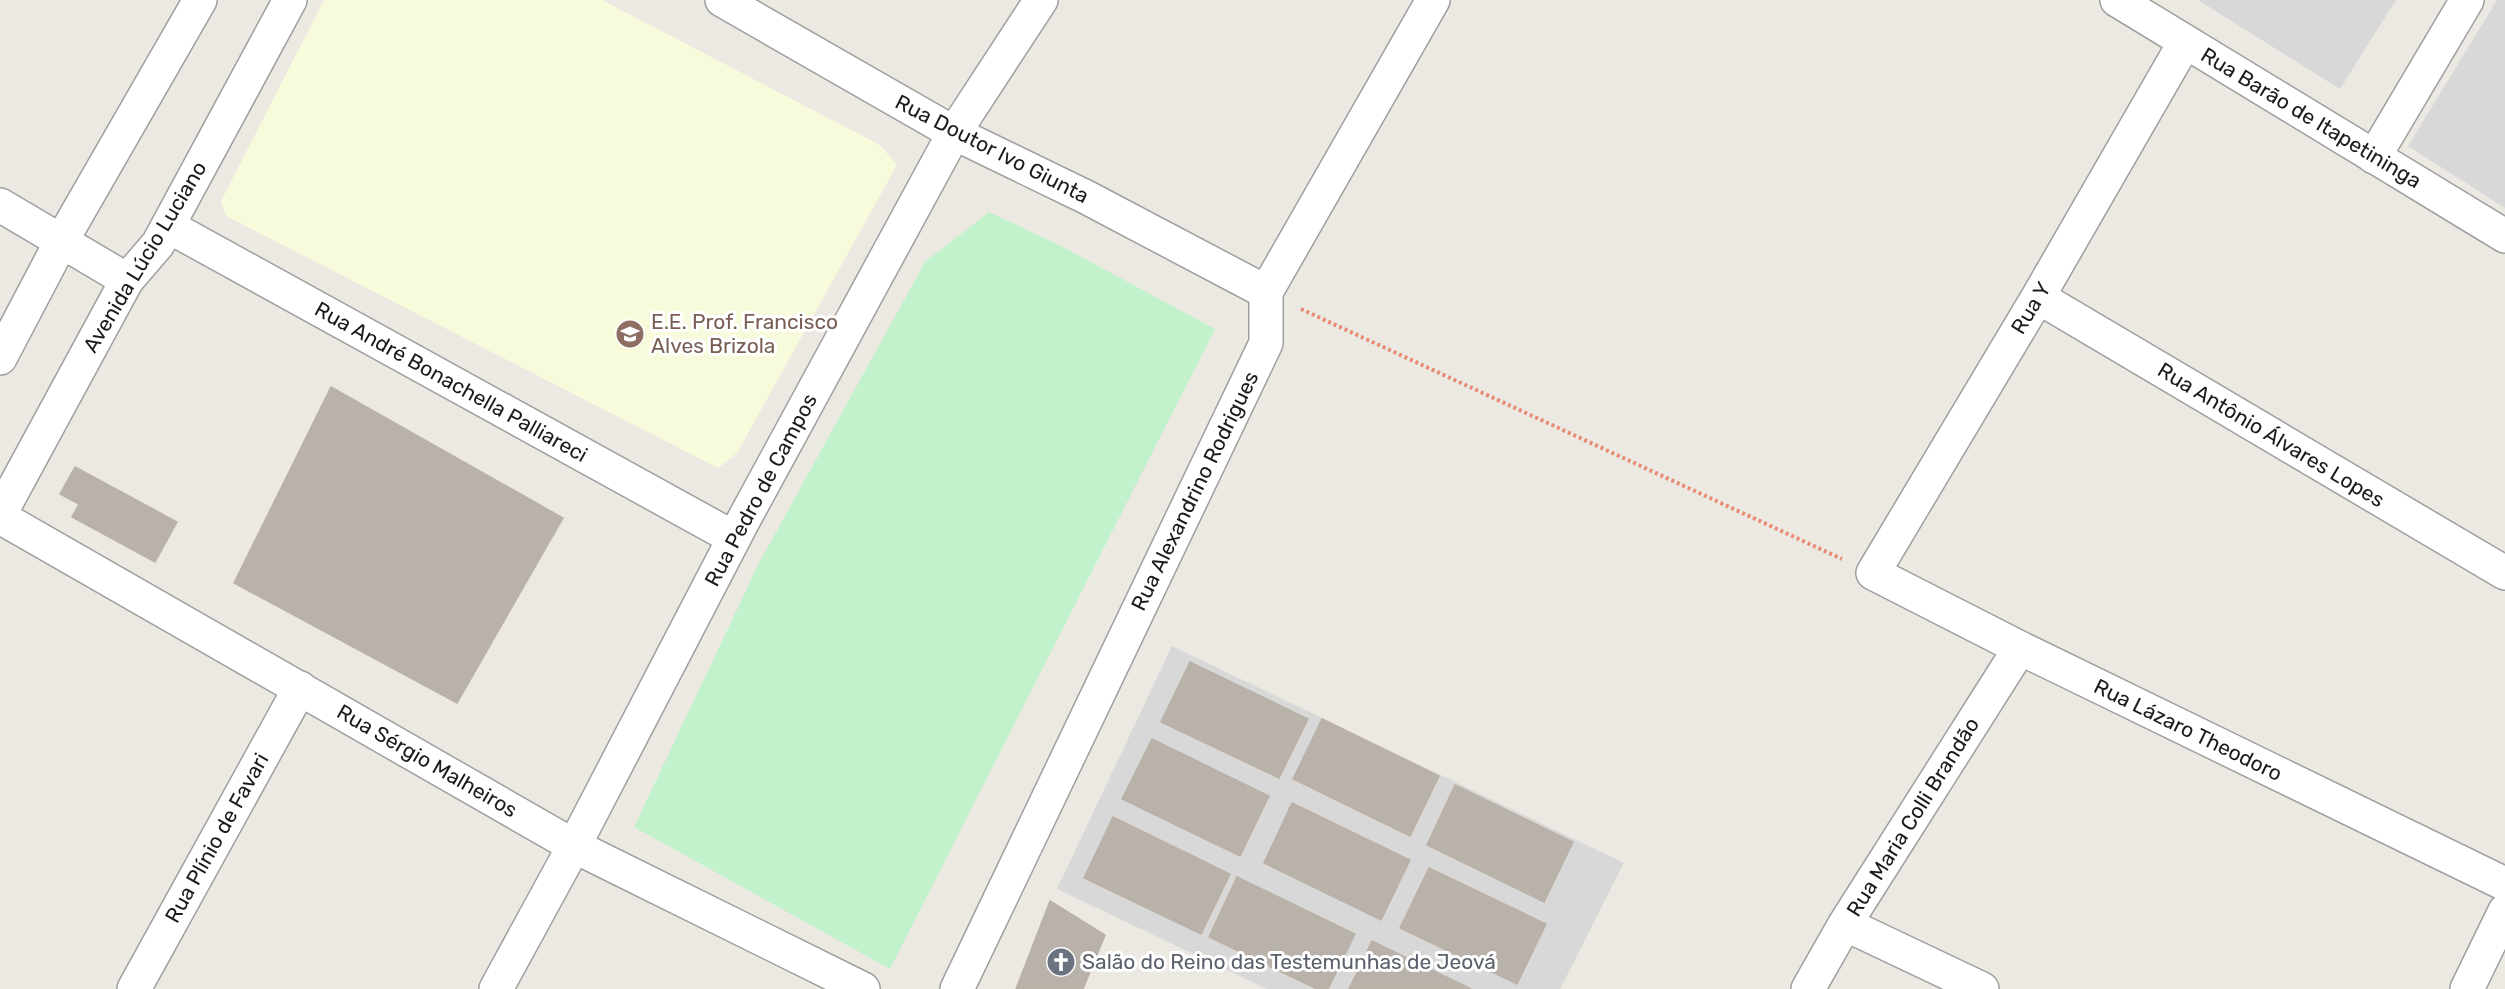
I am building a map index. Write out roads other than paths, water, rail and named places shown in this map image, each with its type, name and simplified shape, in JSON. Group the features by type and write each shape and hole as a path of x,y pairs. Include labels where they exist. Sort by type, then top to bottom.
{"street":[{"path":"0,358 62,240 200,0"},
{"name":"Avenida Lúcio Luciano","path":"0,516 127,280 158,244 290,0"},
{"name":"Rua Doutor Ivo Giunta","path":"722,0 954,133 1086,197 1266,292"},
{"name":"Rua Pedro de Campos","path":"496,989 574,846 734,538 954,133 1041,0"},
{"name":"Rua Alexandrino Rodrigues","path":"957,989 1266,343 1266,292 1433,0"},
{"name":"Rua Barão de Itapetininga","path":"2117,0 2505,236"},
{"path":"2374,156 2467,0"},
{"name":"Rua Y","path":"1873,573 2038,297 2185,42"},
{"path":"0,205 127,280"},
{"name":"Rua André Bonachella Palliareci","path":"168,226 734,538"},
{"name":"Rua Antônio Álvares Lopes","path":"2038,297 2505,573"},
{"name":"Rua Sérgio Malheiros","path":"0,516 574,846 863,989"},
{"name":"Rua Lázaro Theodoro","path":"1873,573 2020,648 2505,884"},
{"name":"Rua Maria Colli Brandão","path":"1808,989 1845,924 2020,648"},
{"name":"Rua Plínio de Favari","path":"134,989 300,688"},
{"path":"2467,989 2505,911"},
{"path":"1845,924 1982,989"}],"place":[{"name":"E.E. Prof. Francisco Alves Brizola","path":"630,334"},
{"name":"Salão do Reino das Testemunhas de Jeová","path":"1061,962"}]}
